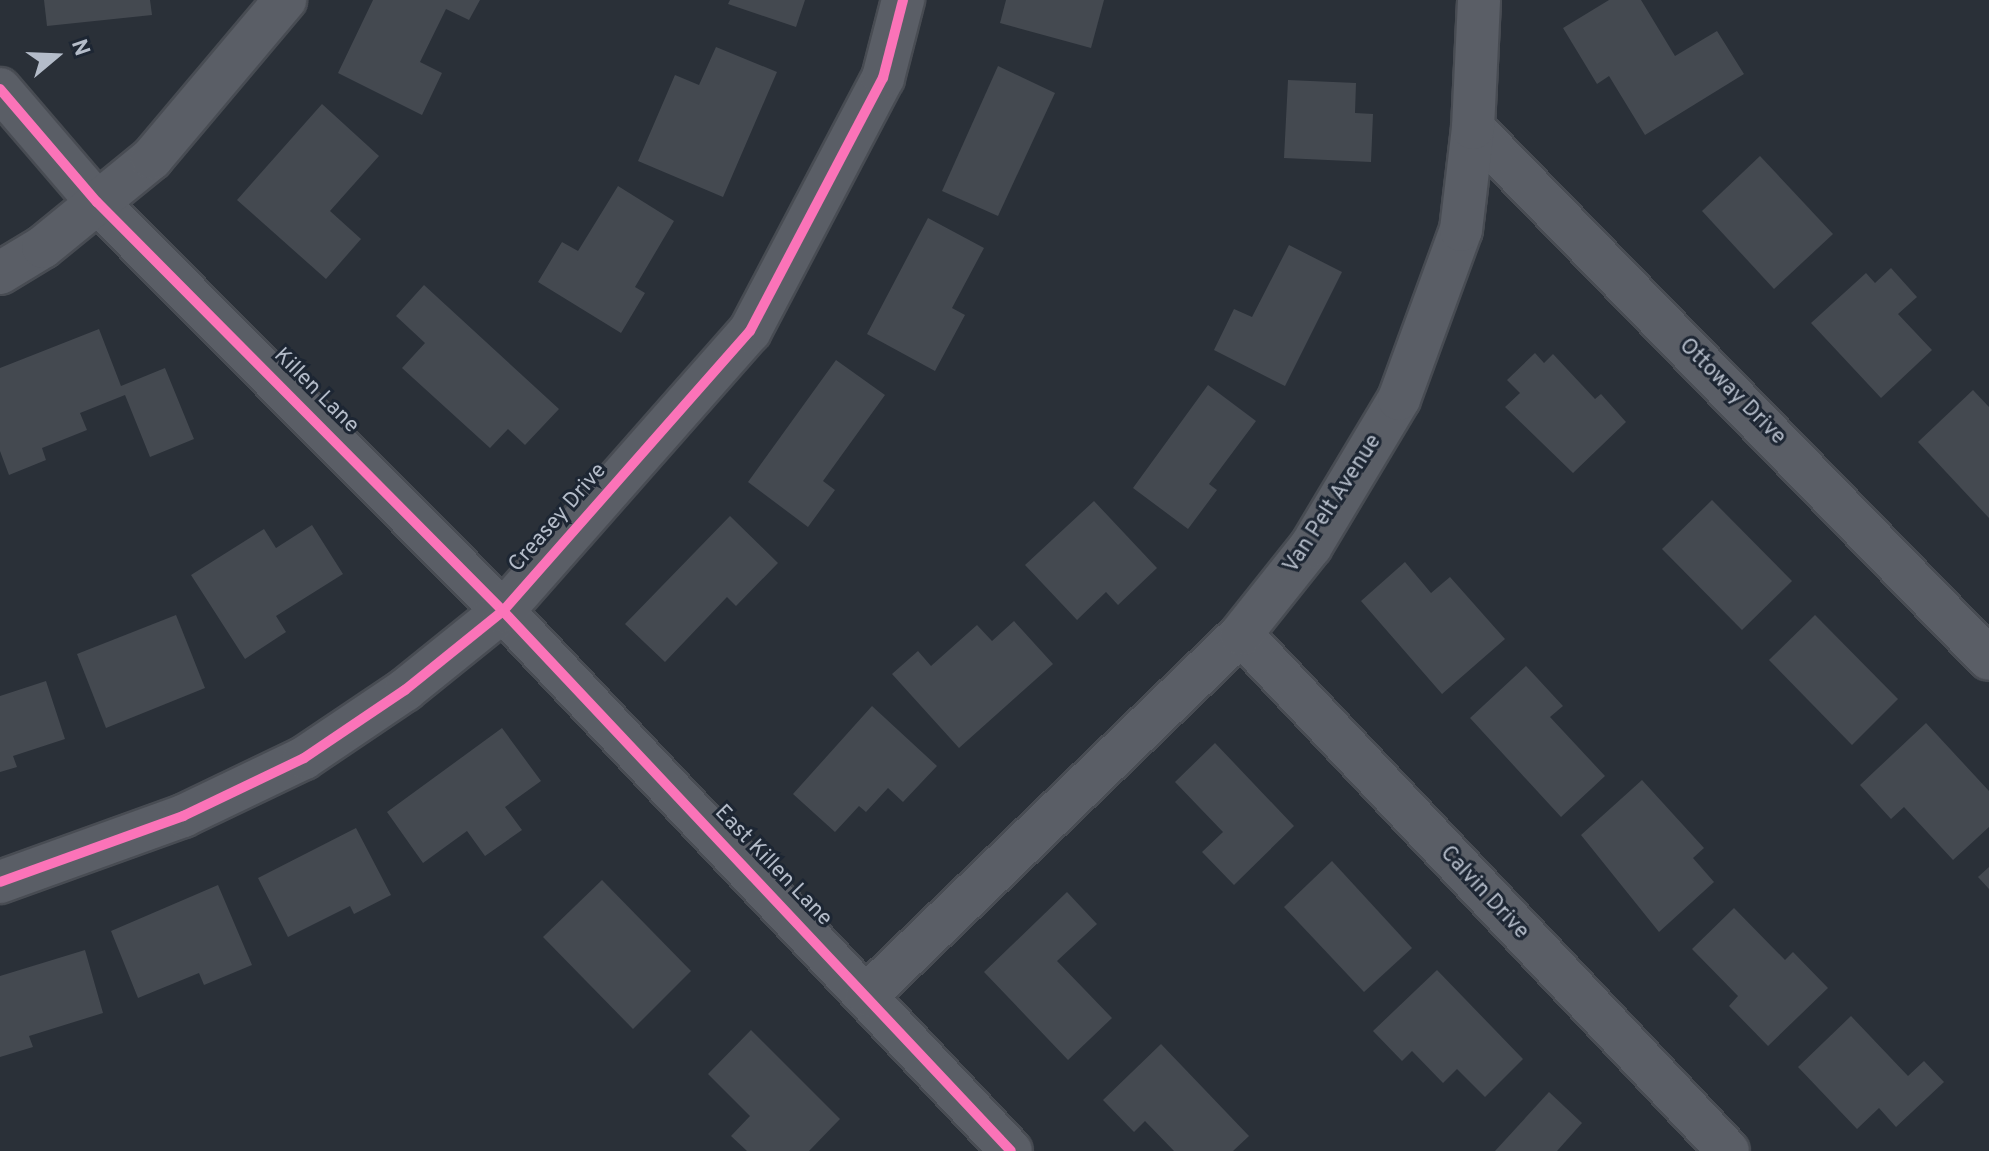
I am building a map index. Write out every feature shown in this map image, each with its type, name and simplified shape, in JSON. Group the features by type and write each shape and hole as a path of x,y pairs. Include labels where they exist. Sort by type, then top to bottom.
{"street":[{"path":"0,273 43,247 152,158 285,0"},
{"name":"Creasey Drive","path":"0,882 183,816 304,758 405,690 503,611 750,331 883,78 903,0"},
{"name":"Van Pelt Avenue","path":"867,995 1241,634 1311,546 1399,399 1461,230 1473,128 1479,0"},
{"name":"Killen Lane","path":"0,89 97,202 503,611"},
{"name":"Ottoway Drive","path":"1473,128 1989,659"},
{"name":"East Killen Lane","path":"503,611 1011,1151"},
{"name":"Calvin Drive","path":"1241,634 1728,1151"}],"building":[{"path":"44,0 150,0 152,15 47,26"},
{"path":"373,0 480,0 469,20 446,9 420,62 442,73 422,115 338,73"},
{"path":"730,0 805,0 796,27 728,4"},
{"path":"1006,0 1104,0 1091,48 1000,23"},
{"path":"1609,0 1641,0 1675,56 1717,31 1744,74 1645,135 1609,76 1597,84 1563,28"},
{"path":"716,47 777,72 723,197 638,161 675,75 699,85"},
{"path":"998,66 1055,93 998,216 942,191"},
{"path":"1288,80 1356,83 1355,113 1373,114 1371,162 1284,158"},
{"path":"322,104 379,156 330,211 361,239 326,279 237,200"},
{"path":"1760,156 1833,234 1774,289 1702,211"},
{"path":"618,186 674,221 635,287 645,293 621,333 538,282 562,242 578,251"},
{"path":"928,218 984,248 952,308 965,315 935,371 867,334"},
{"path":"1289,245 1342,272 1285,386 1214,350 1234,309 1252,317"},
{"path":"1891,268 1917,297 1898,314 1932,350 1881,398 1811,323 1866,273 1875,283"},
{"path":"424,285 559,409 525,445 508,429 490,448 402,368 425,343 396,316"},
{"path":"99,329 121,386 165,368 194,439 150,457 125,395 80,413 87,430 42,448 46,460 9,475 0,451 0,368"},
{"path":"1535,353 1544,363 1553,354 1595,399 1601,394 1626,422 1573,473 1505,407 1520,393 1507,380"},
{"path":"836,360 885,395 823,481 835,490 808,527 748,482"},
{"path":"1208,385 1256,421 1209,484 1217,490 1188,529 1133,488"},
{"path":"1973,390 1989,407 1989,518 1918,442"},
{"path":"1712,500 1792,581 1742,630 1662,549"},
{"path":"1094,501 1157,568 1118,605 1106,592 1077,620 1025,565"},
{"path":"730,516 778,563 736,606 727,597 665,662 625,624"},
{"path":"312,525 343,574 276,616 286,632 245,659 191,575 264,529 276,548"},
{"path":"1405,562 1431,593 1450,577 1505,639 1442,694 1361,601"},
{"path":"176,615 205,688 106,728 77,654"},
{"path":"1815,615 1898,699 1852,745 1769,660"},
{"path":"1014,621 1053,664 959,748 892,674 918,651 931,666 977,625 992,641"},
{"path":"1526,666 1563,706 1550,717 1605,776 1561,817 1470,718"},
{"path":"46,681 65,739 13,756 17,767 0,772 0,696"},
{"path":"872,706 937,766 903,802 888,788 866,812 859,806 835,832 793,794"},
{"path":"1926,723 1989,791 1989,827 1953,860 1904,807 1891,819 1860,785"},
{"path":"502,728 541,781 505,807 522,830 485,856 467,831 423,863 387,812"},
{"path":"1215,743 1294,826 1234,885 1202,852 1223,832 1175,782"},
{"path":"1642,780 1704,848 1693,858 1714,882 1659,932 1581,835"},
{"path":"356,828 391,895 354,914 350,906 288,937 258,878"},
{"path":"1332,861 1412,948 1364,992 1284,907"},
{"path":"1989,867 1989,889 1978,877"},
{"path":"602,880 691,971 633,1029 543,937"},
{"path":"218,885 252,965 204,985 199,973 138,998 111,931"},
{"path":"1067,892 1097,924 1057,961 1112,1018 1068,1060 984,972"},
{"path":"1734,908 1785,960 1793,952 1828,988 1768,1046 1729,1006 1738,996 1692,949"},
{"path":"85,950 103,1013 29,1036 33,1047 0,1057 0,976"},
{"path":"1437,970 1523,1059 1485,1097 1457,1069 1443,1083 1412,1051 1402,1061 1373,1031"},
{"path":"1851,1016 1908,1076 1924,1061 1944,1082 1896,1127 1879,1108 1857,1129 1798,1067"},
{"path":"751,1030 840,1119 809,1151 747,1151 731,1136 750,1116 708,1074"},
{"path":"1161,1044 1249,1136 1233,1151 1174,1151 1145,1121 1134,1132 1103,1100"},
{"path":"1549,1092 1582,1123 1557,1151 1495,1151"}],"cycle path":[{"path":"0,882 183,816 304,758 405,690 503,611 750,331 883,78 903,0"},
{"path":"0,89 97,202 503,611 1011,1151"}]}
